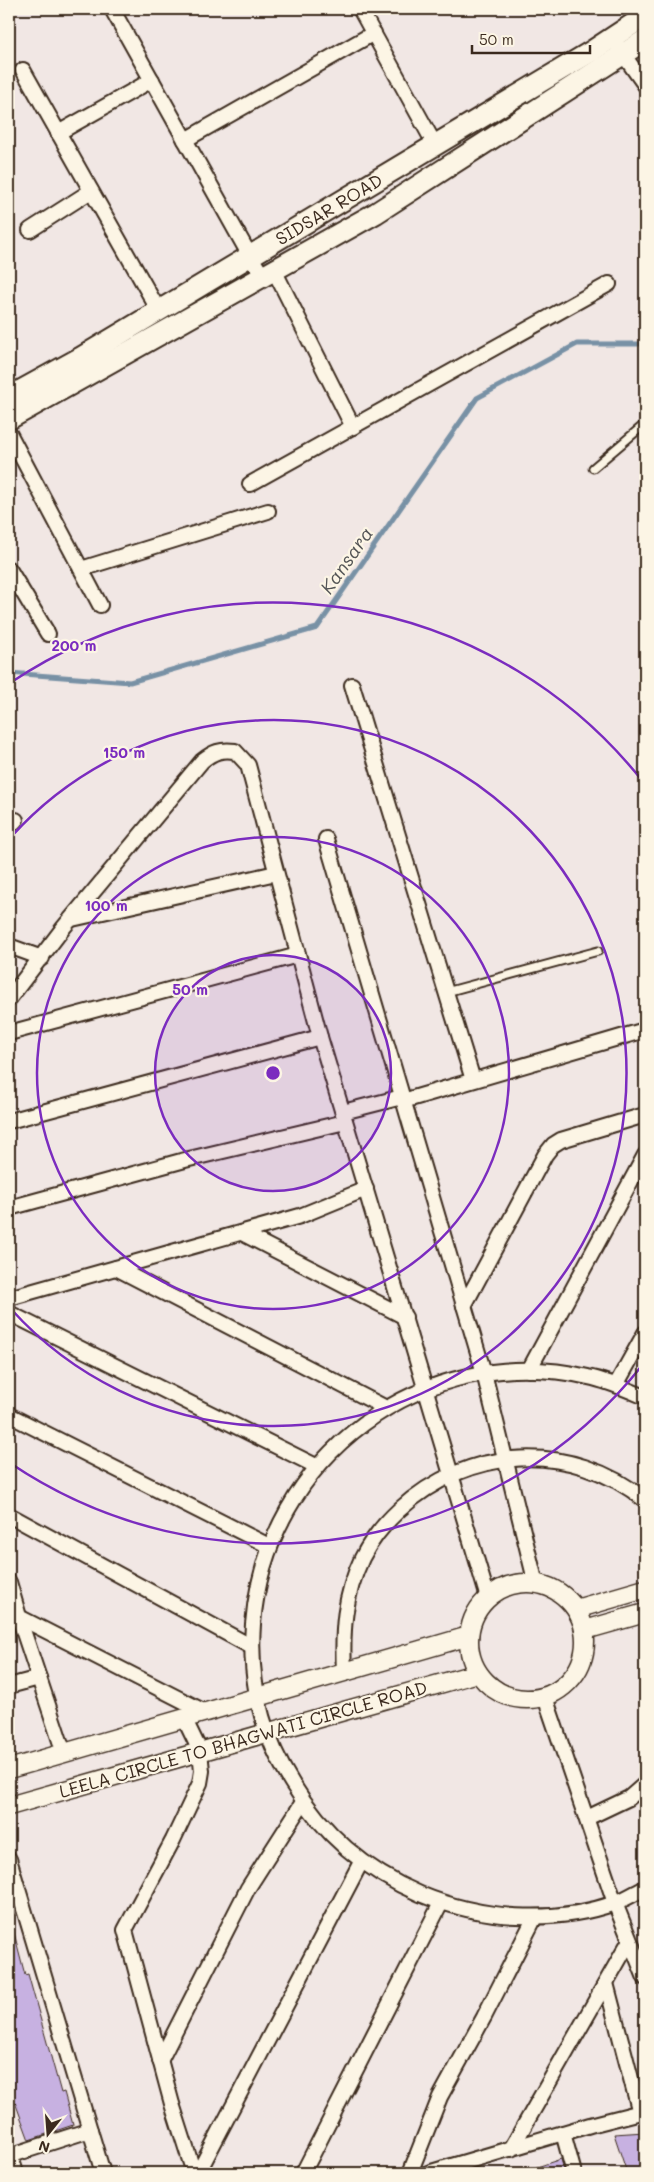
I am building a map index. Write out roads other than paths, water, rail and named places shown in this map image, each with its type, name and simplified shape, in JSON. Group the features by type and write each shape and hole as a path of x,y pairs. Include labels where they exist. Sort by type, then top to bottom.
{"main road":[{"name":"SIDSAR ROAD","path":"9,419 376,213 618,46 645,16"},
{"name":"SIDSAR ROAD","path":"9,396 159,311 435,146 618,46 645,40"}],"street":[{"path":"112,9 250,256 268,273 353,428"},
{"path":"360,9 435,146"},
{"path":"185,140 374,33"},
{"path":"618,46 645,85"},
{"path":"23,70 159,311"},
{"path":"58,133 152,80"},
{"path":"30,230 91,191"},
{"path":"250,484 609,284"},
{"path":"9,433 100,605"},
{"path":"81,569 268,511"},
{"path":"9,569 48,634"},
{"path":"352,684 473,1080"},
{"path":"9,999 202,761 211,753 224,749 235,750 248,766 320,1037 427,1388 488,1598"},
{"path":"326,839 484,1373 536,1584"},
{"path":"72,919 276,873"},
{"path":"9,946 42,958"},
{"path":"9,1033 298,955"},
{"path":"9,1208 344,1117 645,1030"},
{"path":"9,1120 320,1037"},
{"path":"464,1306 545,1155 553,1145 561,1140 645,1115"},
{"path":"528,1370 645,1155"},
{"path":"9,1298 300,1216 366,1189"},
{"path":"242,1233 405,1317"},
{"path":"116,1268 386,1408"},
{"path":"9,1313 316,1466"},
{"path":"616,1385 645,1333"},
{"path":"645,1397 587,1376 528,1370 484,1373 427,1388 386,1408 349,1434 316,1466 290,1504 269,1546 256,1596 252,1647 257,1697 267,1732 283,1768 303,1802 330,1834 361,1862 400,1886 441,1903 488,1914 535,1917 576,1913 615,1903 645,1888"},
{"path":"9,1415 269,1546"},
{"path":"344,1672 342,1636 348,1595 363,1556 386,1522 416,1494 452,1473 505,1459 538,1458 571,1462 602,1473 632,1489 645,1500"},
{"path":"9,1515 252,1647"},
{"path":"9,1582 64,1753"},
{"path":"519,1584 536,1584 552,1589 565,1597 576,1609 585,1630 585,1647 581,1664 573,1678 560,1689 545,1697 522,1699 501,1693 488,1684 478,1672 470,1649 469,1636 472,1622 488,1598 502,1589 519,1584"},
{"path":"576,1609 645,1589"},
{"path":"585,1630 645,1613"},
{"path":"19,1617 205,1712"},
{"name":"LEELA CIRCLE TO BHAGWATI CIRCLE ROAD","path":"9,1769 469,1636"},
{"name":"LEELA CIRCLE TO BHAGWATI CIRCLE ROAD","path":"9,1806 478,1672"},
{"path":"9,1686 39,1678"},
{"path":"545,1697 615,1903 630,1942 642,1962 645,1978"},
{"path":"184,1718 200,1751 202,1771 200,1783 173,1840 125,1930 160,2061 196,2173"},
{"path":"587,1818 629,1798 645,1784"},
{"path":"160,2061 248,1888 303,1802"},
{"path":"9,1859 103,2173"},
{"path":"196,2173 361,1862"},
{"path":"302,2173 441,1903"},
{"path":"410,2173 440,2097 484,2017 535,1917"},
{"path":"511,2149 630,1942"},
{"path":"428,2173 563,2133 643,2112 606,1984"},
{"path":"16,2173 9,2154 90,2130"},
{"path":"563,2133 574,2173"}],"lane":[{"path":"593,468 645,424"},
{"path":"446,992 598,951"}],"waterway":[{"name":"Kansara","path":"9,673 130,682 317,628 477,398 577,344 645,344"}]}
